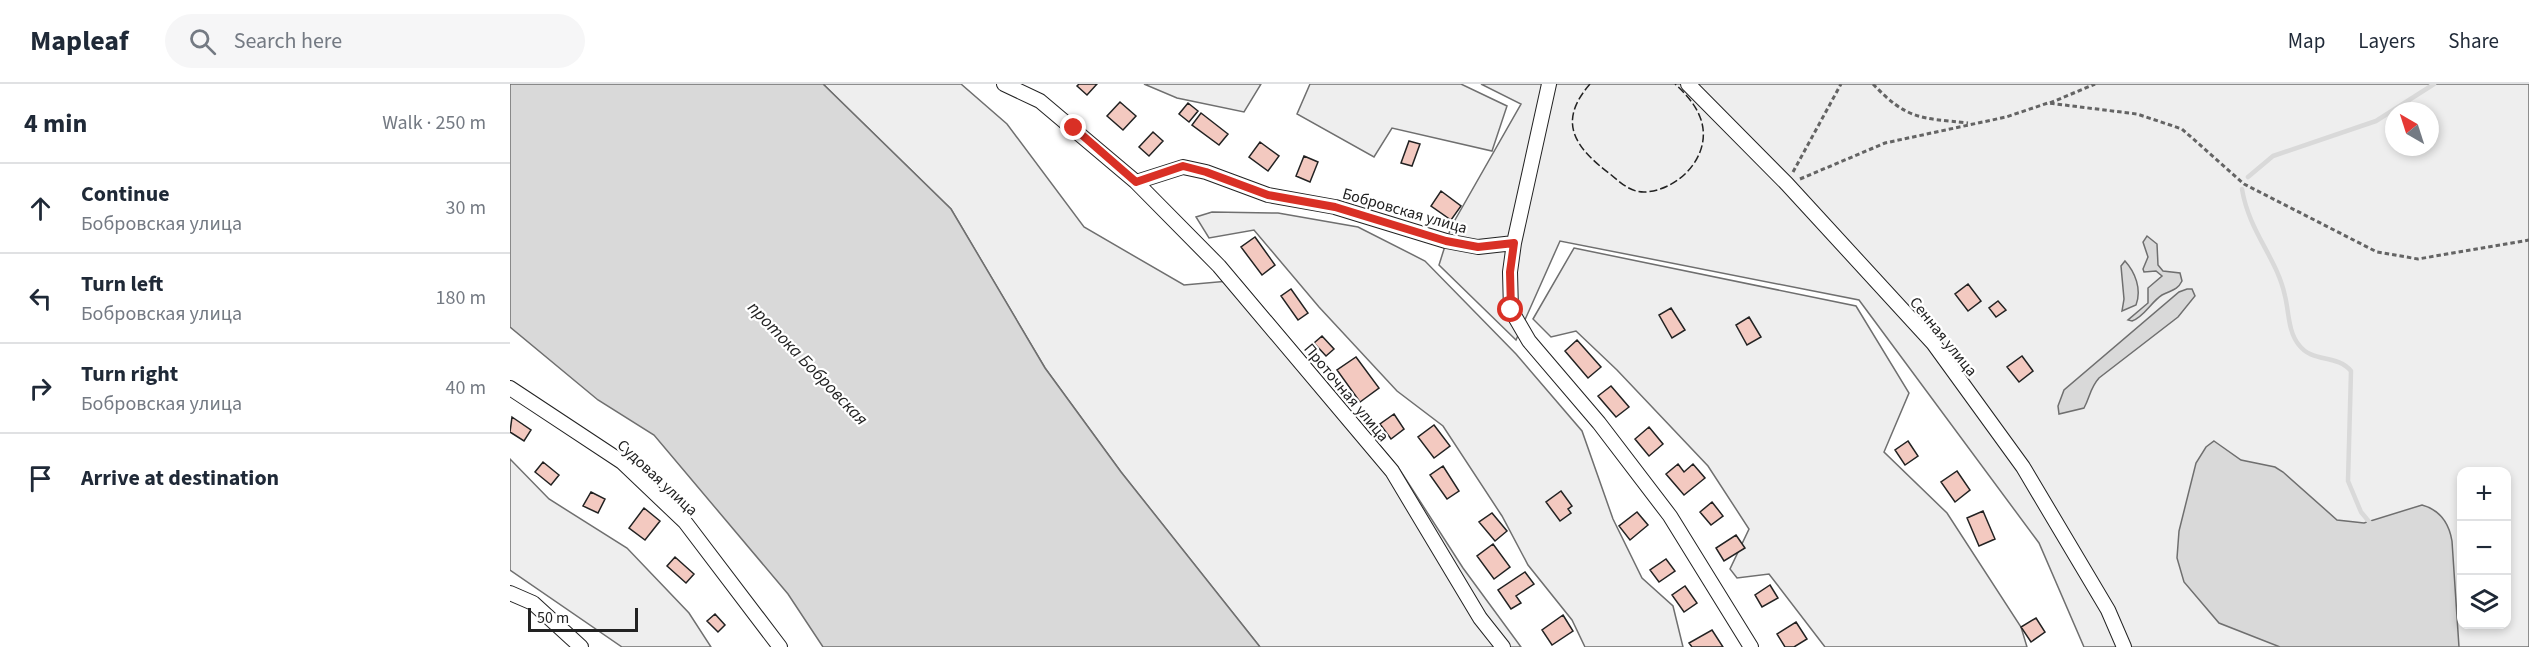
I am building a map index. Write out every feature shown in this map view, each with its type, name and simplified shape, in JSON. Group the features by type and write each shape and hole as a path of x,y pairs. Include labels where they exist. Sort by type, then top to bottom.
{"street":[{"path":"1004,84 1040,101 1136,182"},
{"path":"1549,84 1514,243 1510,272 1511,310 1523,331 1599,423 1670,516 1751,647"},
{"name":"Сенная улица","path":"1688,84 1787,184 1933,343 2023,467 2108,610 2124,647"},
{"name":"Бобровская улица","path":"1136,182 1183,166 1268,195 1335,207 1446,241 1478,247 1514,243"},
{"name":"Проточная улица","path":"1136,182 1220,266 1392,471 1480,618 1503,647"},
{"name":"Судовая улица","path":"510,388 622,462 677,514 780,647"},
{"path":"510,593 532,603 581,647"}],"path":[{"path":"1787,184 1841,84"},
{"path":"1873,84 1893,106 1920,118 1973,124"},
{"path":"1787,184 1885,143 1973,124 2048,103 2095,84"},
{"path":"2048,103 2137,114 2182,129 2244,184 2377,252 2418,259 2529,240"}],"shaded area":[{"path":"823,84 961,84 1007,124 1084,227 1184,285 1240,280 1398,467 1463,568 1521,647 1260,647 1121,472 1045,368 951,209"},
{"path":"1144,84 1261,84 1244,112 1177,98"},
{"path":"1310,84 1461,84 1507,106 1492,151 1392,128 1374,157 1297,114"},
{"path":"1481,84 2529,84 2529,647 2084,647 2039,543 1859,300 1560,241 1516,340 1439,265 1451,227 1521,104"},
{"path":"1212,212 1278,213 1358,227 1425,261 1516,354 1582,431 1613,519 1642,578 1673,606 1683,647 1585,647 1572,620 1528,565 1502,516 1443,426 1397,391 1319,307 1254,230 1209,238 1196,217"},
{"path":"1574,248 1856,306 1909,393 1884,452 1947,513 2021,627 2027,647 1825,647 1769,574 1737,578 1730,569 1749,529 1708,466 1617,370 1576,331 1551,337 1533,319"},
{"path":"510,459 549,499 627,548 689,613 711,647 622,647 510,570"}],"water":[{"name":"протока Бобровская","path":"510,84 823,84 951,209 1045,368 1121,472 1260,647 823,647 788,594 654,435 598,400 510,327"},
{"path":"2147,236 2157,244 2158,265 2163,271 2180,273 2182,281 2176,289 2162,295 2132,321 2128,320 2148,303 2148,288 2162,276 2156,271 2144,272 2148,257 2143,242"},
{"path":"2125,261 2132,270 2138,287 2138,299 2136,305 2122,311 2124,299 2121,266"},
{"path":"2192,289 2195,296 2178,317 2099,378 2084,408 2059,414 2058,406 2064,390 2179,292"},
{"path":"2214,441 2241,460 2275,467 2337,520 2364,523 2422,505 2434,510 2449,528 2452,541 2459,647 2280,647 2219,623 2184,582 2177,558 2179,531 2196,463 2206,447"}],"building":[{"path":"1097,84 1087,95 1077,86"},
{"path":"1120,102 1136,116 1123,130 1107,116"},
{"path":"1188,103 1198,111 1189,122 1179,114"},
{"path":"1201,113 1228,134 1219,145 1192,125"},
{"path":"1153,132 1163,141 1149,156 1139,147"},
{"path":"1409,141 1420,144 1412,166 1401,163"},
{"path":"1260,142 1279,156 1268,171 1249,157"},
{"path":"1304,156 1318,162 1310,182 1296,176"},
{"path":"1441,191 1461,206 1451,220 1431,206"},
{"path":"1255,237 1275,265 1262,275 1241,247"},
{"path":"1968,284 1981,301 1968,311 1955,294"},
{"path":"1291,289 1308,313 1298,320 1281,296"},
{"path":"1998,301 2006,310 1996,317 1989,308"},
{"path":"1671,308 1685,330 1672,338 1659,315"},
{"path":"1749,317 1761,337 1747,345 1736,325"},
{"path":"1322,336 1334,349 1326,356 1314,343"},
{"path":"1577,340 1601,367 1588,378 1565,351"},
{"path":"2022,356 2033,371 2019,382 2007,367"},
{"path":"1356,357 1379,388 1360,402 1337,370"},
{"path":"1611,386 1629,407 1616,417 1598,396"},
{"path":"1394,414 1404,429 1391,439 1380,424"},
{"path":"512,417 531,430 524,441 510,432"},
{"path":"1434,425 1450,446 1434,458 1418,437"},
{"path":"1649,427 1663,444 1649,456 1635,439"},
{"path":"1908,441 1918,456 1905,465 1895,450"},
{"path":"543,462 559,475 551,485 535,472"},
{"path":"1678,464 1684,472 1693,464 1705,478 1684,495 1666,474"},
{"path":"1443,466 1459,491 1447,499 1430,475"},
{"path":"1957,471 1970,490 1955,502 1941,482"},
{"path":"1561,491 1572,506 1568,509 1571,513 1560,521 1546,502"},
{"path":"591,492 605,499 598,513 583,506"},
{"path":"1712,502 1723,516 1711,525 1700,512"},
{"path":"644,508 660,521 645,540 629,528"},
{"path":"1983,511 1995,539 1979,546 1967,518"},
{"path":"1637,512 1648,525 1630,540 1619,526"},
{"path":"1492,513 1507,531 1495,541 1479,522"},
{"path":"1736,535 1745,548 1724,561 1716,548"},
{"path":"1493,544 1510,567 1494,579 1477,556"},
{"path":"675,557 694,574 686,583 667,566"},
{"path":"1666,559 1675,571 1659,582 1650,570"},
{"path":"1525,572 1534,584 1516,596 1521,603 1511,609 1498,590"},
{"path":"1770,585 1778,598 1762,607 1755,595"},
{"path":"1685,586 1697,603 1684,612 1672,595"},
{"path":"715,614 725,625 718,632 707,621"},
{"path":"1563,615 1573,631 1552,645 1542,630"},
{"path":"2036,618 2045,632 2031,642 2021,627"},
{"path":"1796,622 1807,639 1794,647 1785,647 1777,634"},
{"path":"1712,630 1723,647 1692,647 1689,643"}],"waterway":[{"path":"2248,177 2273,156 2376,121 2434,84"},
{"path":"2242,189 2251,219 2281,282 2295,340 2304,351 2339,362 2351,371 2348,481 2361,512 2371,524"}],"fence":[{"path":"1590,84 1574,111 1572,123 1574,134 1598,164 1622,184 1641,192 1659,189 1683,176 1699,155 1703,143 1703,130 1698,112 1675,84"}],"route":[{"path":"1074,128 1136,182 1165,170 1183,166 1268,195 1335,207 1428,237 1478,247 1514,243 1510,272 1511,310"}]}
